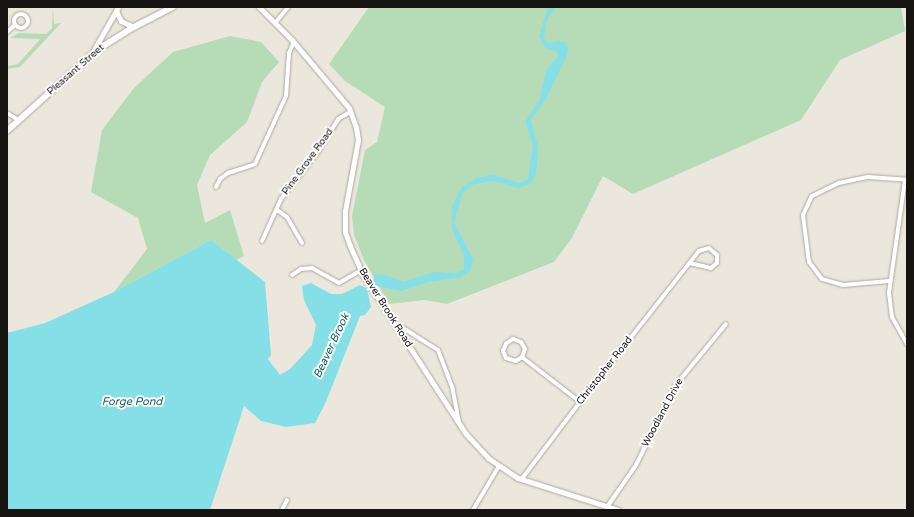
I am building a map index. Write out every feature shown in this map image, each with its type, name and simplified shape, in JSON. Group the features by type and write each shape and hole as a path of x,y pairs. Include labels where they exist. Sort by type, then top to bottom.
{"main road":[{"name":"Pleasant Street","path":"7,131 17,119 56,89 89,58 134,27 173,7"}],"street":[{"name":"Beaver Brook Road","path":"259,7 276,22 337,91 350,112 358,140 346,202 345,226 361,272 475,446 499,466 521,480 618,510"},
{"path":"276,22 288,7"},
{"path":"117,9 121,21 134,27"},
{"path":"89,58 117,9"},
{"path":"7,32 15,25"},
{"path":"216,187 220,179 228,173 255,164 286,96 289,53 294,42"},
{"name":"Pine Grove Road","path":"262,241 281,199 317,153 338,119 350,112"},
{"path":"7,113 17,119"},
{"path":"889,281 843,285 822,279 810,262 803,215 812,196 834,184 868,177 906,180 889,281 892,317 907,344"},
{"path":"277,210 287,217 302,242"},
{"name":"Christopher Road","path":"521,480 580,402 690,263 704,248 712,249 717,255 717,263 711,268 690,263"},
{"path":"292,275 300,269 312,268 339,283 361,272"},
{"path":"393,321 438,350 452,386 459,423"},
{"name":"Woodland Drive","path":"607,507 636,465 676,386 726,324"},
{"path":"513,339 521,342 525,349 522,357 516,361 508,359 503,351 506,344 513,339"},
{"path":"522,357 580,402"},
{"path":"473,510 499,466"},
{"path":"282,510 287,500"}],"green space":[{"path":"53,7 54,24 61,23 20,67 7,69 7,66 18,64 40,39 10,38 19,33 46,34 52,28"},
{"path":"369,7 901,7 905,31 840,60 801,120 633,194 603,176 572,238 554,262 447,304 424,300 389,304 364,260 354,235 352,216 365,150 377,142 385,107 345,81 329,64"},
{"path":"230,36 261,42 279,62 262,82 247,122 210,155 197,185 205,223 230,210 244,256 236,260 211,240 114,292 147,249 138,218 91,192 102,130 134,88 173,52"}],"water":[{"path":"548,7 555,7 546,22 544,40 550,43 558,41 565,42 568,48 567,55 547,97 531,120 538,147 536,174 530,184 518,188 494,181 484,182 472,185 463,193 454,222 473,259 470,271 461,277 428,282 401,291 373,285 374,275 382,274 404,282 434,272 456,273 464,269 464,256 452,229 452,207 461,188 476,178 493,175 520,183 528,179 533,145 525,122 540,99 546,70 559,56 557,52 546,48 539,37"},
{"name":"Forge Pond","path":"211,240 265,282 271,355 268,359 280,375 290,369 312,345 316,325 304,300 302,286 311,283 331,294 342,294 360,285 367,289 371,307 365,315 360,316 325,404 315,423 286,427 261,421 244,406 210,510 7,510 7,333 45,323 114,292"}],"water label":[{"name":"Beaver Brook","path":"332,346"}]}
